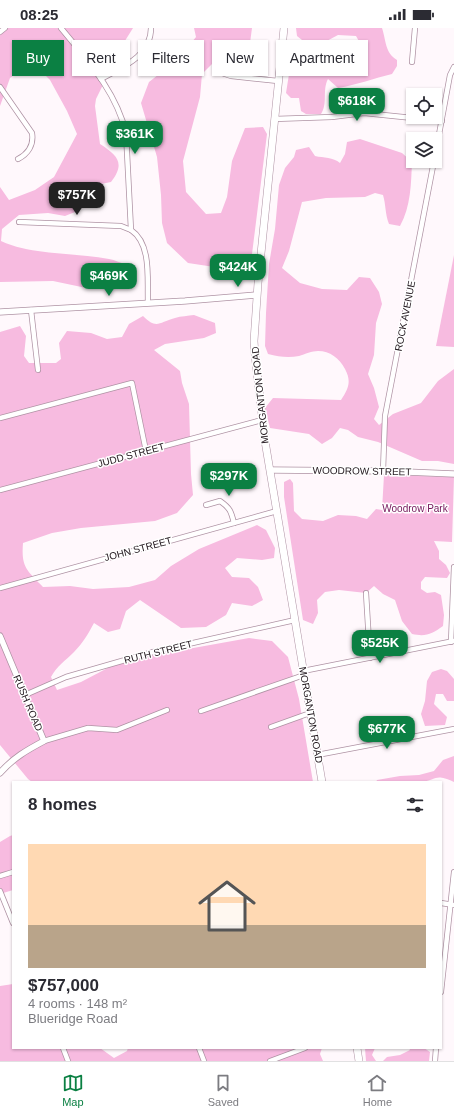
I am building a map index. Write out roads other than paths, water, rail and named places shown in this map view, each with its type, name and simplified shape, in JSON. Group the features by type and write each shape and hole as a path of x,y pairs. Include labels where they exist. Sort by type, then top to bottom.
{"main road":[{"name":"MORGANTON ROAD","path":"284,28 257,296 254,341 262,420 322,781"},
{"path":"358,1049 359,1061"}],"street":[{"path":"0,32 5,28"},
{"path":"61,28 101,79 118,107 126,133 130,230"},
{"path":"101,79 129,64 140,55 148,43 151,28"},
{"path":"412,62 415,28"},
{"path":"442,121 450,75 454,67"},
{"path":"235,76 278,81"},
{"path":"0,87 32,133 33,140 29,150 18,159"},
{"path":"274,119 332,117 364,113 406,117"},
{"name":"ROCK AVENUE","path":"383,471 385,416 433,168"},
{"path":"18,222 121,226 130,230 140,240 146,256 148,303"},
{"path":"0,312 257,296"},
{"path":"31,310 38,370"},
{"path":"0,418 132,383 146,451"},
{"name":"JUDD STREET","path":"0,490 262,420"},
{"name":"WOODROW STREET","path":"270,470 383,471 454,474"},
{"path":"206,505 220,501 228,506 234,523"},
{"name":"JOHN STREET","path":"0,588 277,511"},
{"path":"201,711 303,673 452,641 454,567"},
{"path":"366,593 370,658"},
{"name":"RUTH STREET","path":"25,695 66,677 152,652 295,620"},
{"name":"RUSH ROAD","path":"0,636 44,741 24,752 6,766 0,773"},
{"path":"44,741 88,728 117,730 167,710"},
{"path":"271,727 310,713"},
{"path":"318,755 454,731"},
{"path":"0,763 6,766"},
{"path":"0,876 12,872"},
{"path":"442,984 452,905 454,872"},
{"path":"0,891 2,900 12,921"},
{"path":"442,903 452,905"},
{"path":"64,1049 68,1061"},
{"path":"199,1049 204,1061"},
{"path":"270,1061 302,1049"},
{"path":"435,1061 436,1049"}],"park label":[{"name":"Woodrow Park","path":"415,508"}]}
